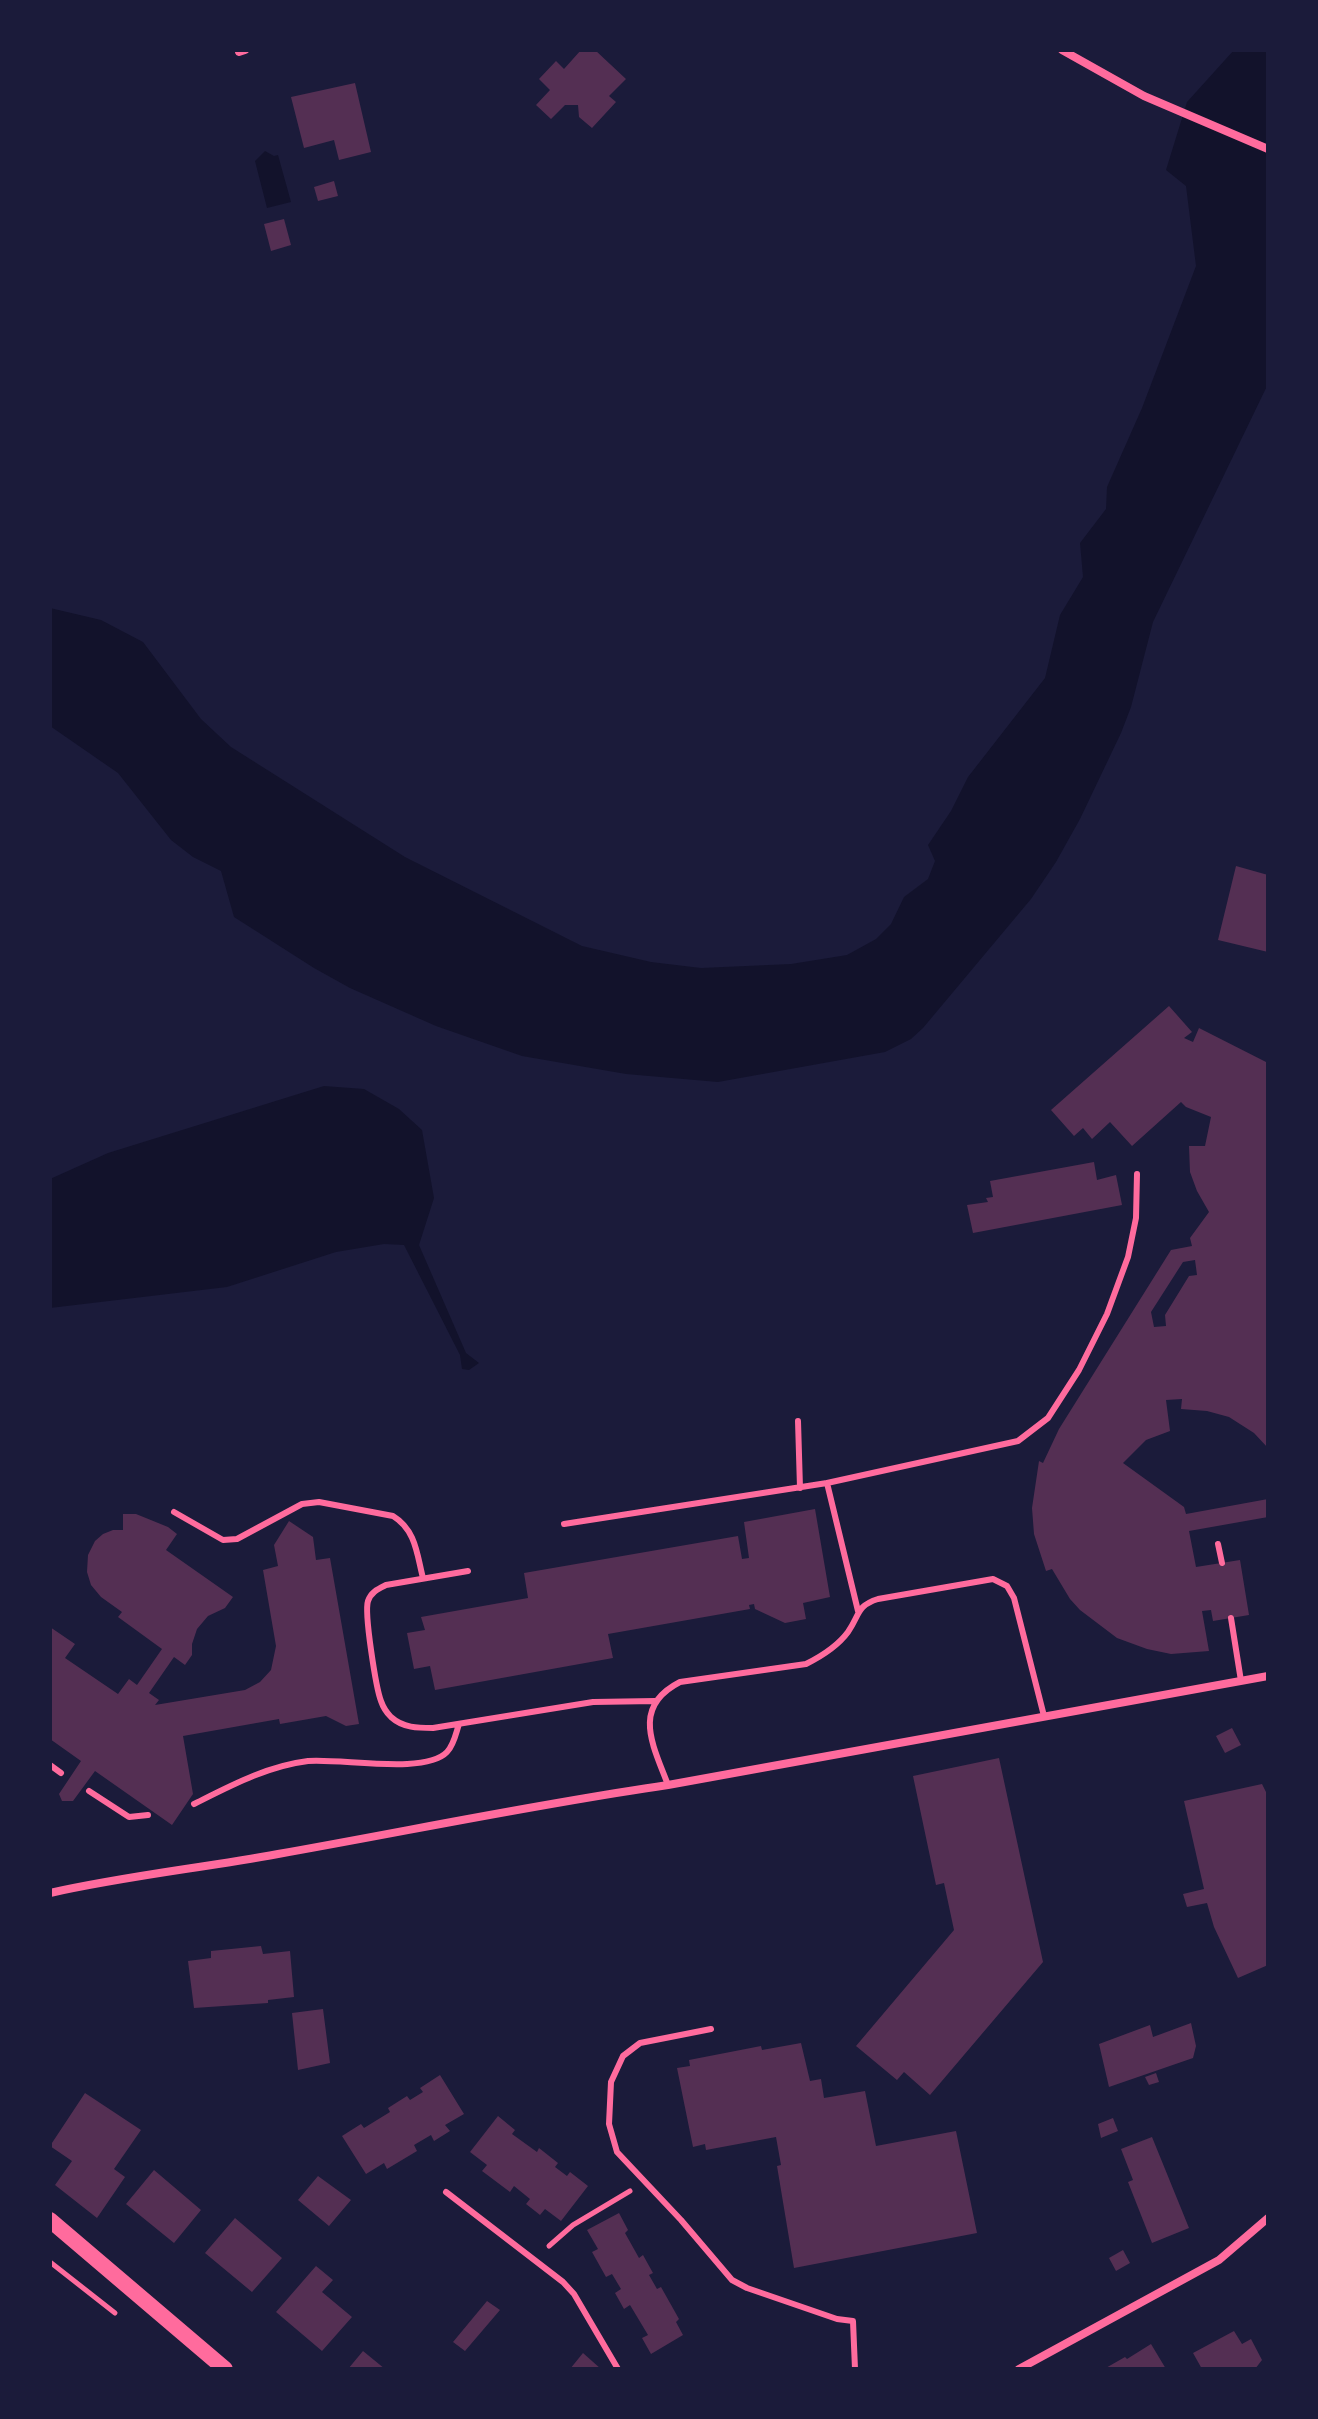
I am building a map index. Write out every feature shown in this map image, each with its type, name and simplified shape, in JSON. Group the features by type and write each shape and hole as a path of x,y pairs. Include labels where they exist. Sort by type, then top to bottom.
{"main road":[{"path":"50,2220 225,2369"}],"street":[{"path":"1062,50 1144,96 1268,149"},
{"path":"50,1893 1268,1676"},
{"path":"1019,2369 1219,2260 1268,2218"}],"lane":[{"path":"564,1524 800,1488 1018,1441 1048,1418 1079,1370 1107,1314 1128,1257 1136,1218 1137,1174"},
{"path":"798,1421 800,1488"},
{"path":"827,1483 858,1611"},
{"path":"174,1512 223,1540 237,1539 302,1504 319,1502 393,1516 403,1522 412,1534 423,1578"},
{"path":"1218,1544 1222,1563"},
{"path":"468,1571 386,1585 375,1591 368,1600 367,1617 380,1700 389,1716 400,1724 413,1728 433,1728 593,1702 655,1701"},
{"path":"668,1785 652,1743 648,1722 655,1701 668,1688 680,1682 806,1664 823,1656 840,1641 865,1603 878,1599 993,1579 1007,1586 1014,1598 1044,1716"},
{"path":"1231,1618 1241,1681"},
{"path":"194,1804 250,1776 308,1761 400,1765 425,1762 445,1754 452,1746 459,1724"},
{"path":"50,1765 61,1773"},
{"path":"89,1791 129,1817 148,1815"},
{"path":"711,2029 640,2043 623,2056 611,2082 609,2124 617,2152 732,2280 837,2319 853,2321 855,2369"},
{"path":"446,2192 537,2261 574,2294 618,2369"}],"path":[{"path":"537,2261 549,2245 573,2225 644,2183"},
{"path":"50,2262 118,2315"}],"shaded area":[{"path":"1234,50 1268,50 1268,384 1153,622 1131,707 1080,819 1031,899 911,1039 885,1052 718,1082 626,1074 522,1056 436,1026 350,988 234,917 221,871 193,857 171,840 118,773 50,726 50,608 101,620 143,642 201,719 231,747 405,857 582,946 651,962 701,968 791,964 847,955 876,939 891,924 904,897 928,879 935,861 928,845 951,811 968,777 1045,678 1060,615 1083,577 1080,543 1106,509 1107,487 1142,408 1196,266 1186,186 1166,170 1187,102"},
{"path":"265,151 278,155 291,202 267,208 255,161"},
{"path":"324,1086 364,1089 399,1109 422,1130 434,1198 419,1245 466,1353 479,1363 469,1370 462,1369 460,1355 404,1245 384,1244 336,1252 227,1287 50,1308 50,1179 108,1153"}],"building":[{"path":"581,50 595,50 626,79 609,96 616,102 592,128 579,117 578,105 565,105 551,119 536,105 550,90 539,79 556,61 564,69"},
{"path":"355,83 371,152 339,160 334,140 304,148 291,97"},
{"path":"334,181 338,196 318,201 314,187"},
{"path":"284,219 291,245 271,251 264,224"},
{"path":"1236,866 1268,875 1268,952 1218,940"},
{"path":"1169,1006 1192,1032 1184,1038 1193,1042 1199,1028 1268,1063 1268,1448 1254,1433 1229,1417 1181,1409 1182,1399 1166,1400 1170,1431 1146,1440 1123,1463 1184,1507 1186,1514 1268,1499 1268,1517 1189,1531 1196,1567 1240,1560 1249,1615 1213,1621 1211,1610 1202,1611 1209,1651 1171,1654 1147,1649 1117,1638 1080,1610 1052,1569 1046,1571 1034,1534 1032,1508 1039,1461 1043,1463 1059,1429 1171,1250 1192,1246 1190,1238 1209,1212 1190,1172 1189,1146 1205,1146 1211,1117 1181,1102 1132,1146 1110,1122 1092,1139 1083,1128 1074,1136 1051,1110","holes":["1195,1260 1197,1275 1189,1276 1165,1315 1166,1326 1154,1327 1151,1312 1183,1262"]},
{"path":"1094,1162 1097,1180 1116,1175 1122,1205 973,1233 967,1205 988,1202 986,1198 993,1197 990,1181"},
{"path":"815,1509 830,1597 803,1603 806,1619 785,1623 755,1609 754,1604 749,1605 750,1609 608,1634 613,1658 435,1690 430,1666 414,1669 407,1633 425,1630 421,1617 528,1598 524,1573 738,1536 742,1559 749,1558 744,1522"},
{"path":"123,1514 136,1514 168,1527 177,1534 166,1550 233,1597 225,1608 208,1616 197,1629 192,1655 185,1665 174,1657 149,1693 159,1700 155,1705 245,1690 260,1682 271,1670 276,1646 263,1570 278,1566 274,1545 289,1521 313,1537 316,1560 330,1558 359,1724 346,1726 326,1716 280,1724 279,1719 183,1736 193,1794 172,1825 95,1771 73,1801 62,1801 59,1794 81,1761 50,1739 50,1627 75,1644 65,1658 118,1694 129,1679 137,1685 162,1649 118,1617 122,1612 101,1597 91,1585 87,1572 88,1555 95,1541 113,1530 123,1530"},
{"path":"1232,1728 1241,1745 1225,1753 1216,1736"},
{"path":"999,1758 1043,1962 930,2095 904,2072 897,2080 856,2046 954,1930 944,1883 936,1885 913,1776"},
{"path":"1262,1784 1268,1796 1268,1965 1238,1978 1214,1927 1207,1903 1187,1907 1183,1894 1204,1889 1184,1801"},
{"path":"261,1946 263,1954 290,1951 294,1997 268,2000 268,2003 194,2008 188,1961 211,1958 211,1951"},
{"path":"323,2009 330,2063 298,2070 292,2013"},
{"path":"1191,2023 1196,2046 1193,2058 1109,2087 1099,2044 1150,2025 1153,2037"},
{"path":"801,2043 810,2081 821,2079 824,2098 865,2091 876,2146 956,2131 977,2233 794,2268 777,2166 781,2165 776,2137 706,2150 705,2144 693,2147 677,2068 690,2066 689,2060 761,2046 762,2050"},
{"path":"1156,2073 1159,2082 1149,2085 1145,2077"},
{"path":"440,2075 464,2114 445,2125 450,2131 434,2141 431,2135 414,2145 417,2151 387,2169 384,2163 366,2174 342,2136 361,2124 364,2128 390,2112 388,2108 407,2096 410,2100 423,2092 420,2088"},
{"path":"85,2093 141,2130 114,2169 125,2177 97,2218 55,2185 72,2161 50,2146"},
{"path":"498,2116 515,2130 512,2134 537,2152 539,2148 558,2163 555,2167 567,2176 570,2172 588,2186 561,2221 545,2209 540,2215 526,2204 530,2199 514,2186 510,2192 482,2171 487,2165 470,2152"},
{"path":"1113,2118 1118,2131 1101,2138 1098,2124"},
{"path":"1152,2137 1189,2228 1152,2243 1128,2182 1133,2180 1121,2149"},
{"path":"154,2170 201,2210 174,2243 126,2204"},
{"path":"318,2176 351,2200 329,2226 298,2200"},
{"path":"619,2213 628,2230 625,2233 639,2258 643,2255 653,2273 649,2275 657,2289 661,2287 679,2319 676,2322 683,2335 651,2354 642,2338 648,2335 630,2305 624,2309 615,2293 621,2289 612,2274 606,2277 592,2252 598,2249 587,2230"},
{"path":"235,2218 282,2258 252,2292 205,2253"},
{"path":"1123,2250 1130,2263 1116,2271 1109,2258"},
{"path":"316,2266 333,2280 322,2292 352,2317 322,2351 276,2312"},
{"path":"487,2301 500,2310 465,2351 453,2342"},
{"path":"1234,2331 1242,2344 1251,2339 1262,2360 1255,2369 1202,2369 1193,2353"},
{"path":"1151,2344 1166,2369 1104,2369 1125,2357 1127,2359"},
{"path":"363,2351 385,2369 348,2369"},
{"path":"583,2353 601,2369 570,2369"}]}
